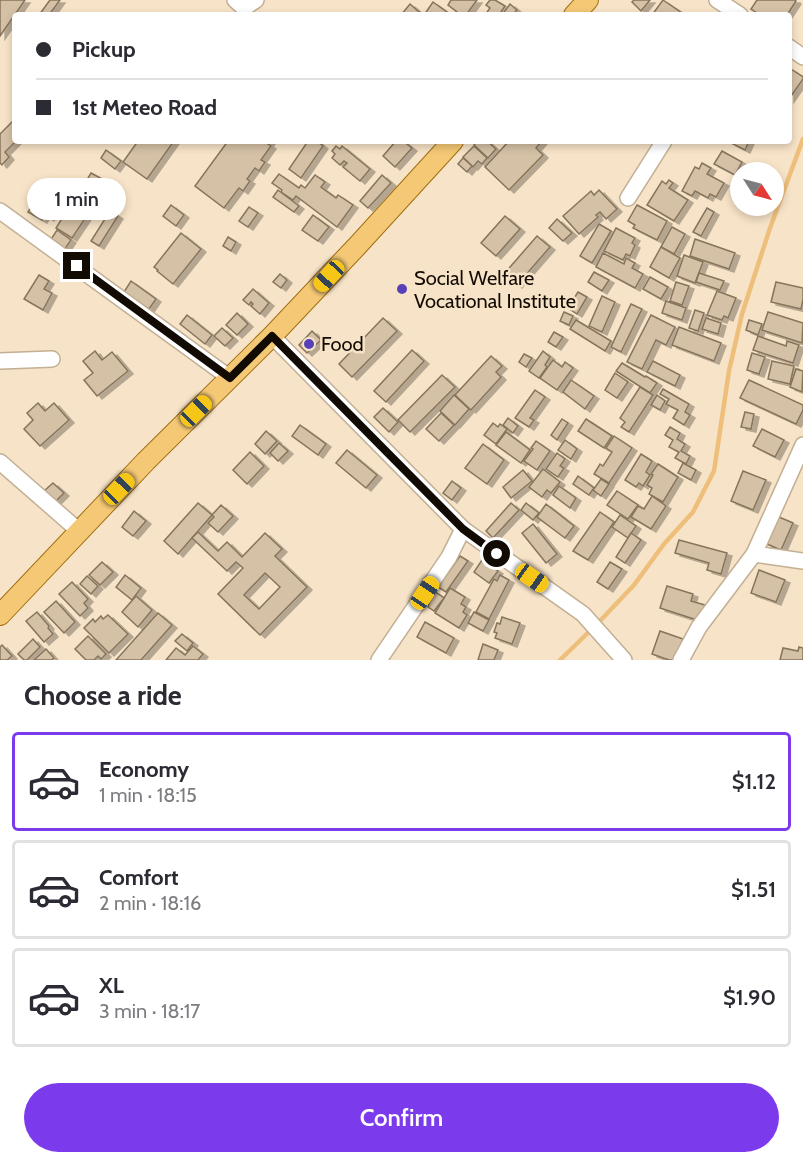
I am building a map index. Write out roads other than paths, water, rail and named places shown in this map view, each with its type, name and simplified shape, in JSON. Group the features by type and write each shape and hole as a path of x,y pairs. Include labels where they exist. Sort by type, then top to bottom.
{"main road":[{"path":"577,12 588,0"},
{"path":"0,615 146,461 272,336 450,144"}],"street":[{"path":"235,0 244,8 256,0"},
{"path":"717,0 735,12"},
{"path":"628,198 662,144"},
{"path":"0,211 230,378"},
{"path":"272,336 463,529 583,614 624,660"},
{"path":"0,361 52,359"},
{"path":"681,660 699,627 754,554 803,445"},
{"path":"0,462 78,531"},
{"path":"379,660 449,557 463,529"},
{"path":"754,554 803,561"}],"waterway":[{"path":"560,660 634,585 664,544 693,512 714,471 729,371 742,314 770,228 803,139"}],"place":[{"name":"Social Welfare Vocational Institute","path":"402,289"},
{"name":"Food","path":"309,344"}]}
